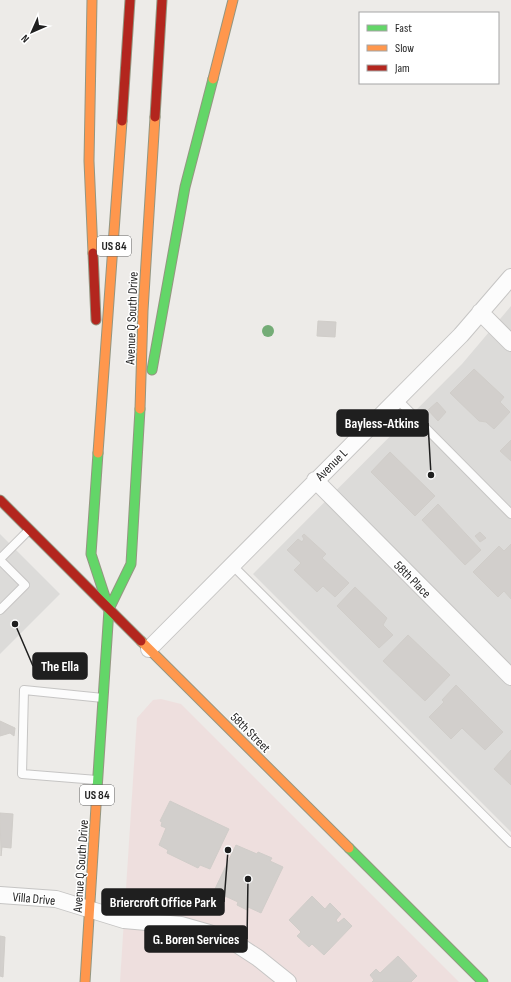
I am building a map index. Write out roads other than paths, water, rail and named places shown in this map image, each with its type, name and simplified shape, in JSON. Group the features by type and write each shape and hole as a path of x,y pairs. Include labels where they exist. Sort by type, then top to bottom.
{"main road":[{"path":"92,0 89,161 96,326"},
{"name":"Avenue Q South Drive","path":"85,982 109,609 91,554 94,491 113,252 130,0"},
{"name":"Avenue Q South Drive","path":"109,609 131,564 140,428 143,311 162,0"},
{"path":"140,428 161,327 185,187 233,0"},
{"path":"94,491 96,350"},
{"name":"58th Street","path":"0,500 483,982"}],"street":[{"name":"Avenue L","path":"149,649 315,480 461,335 511,276"},
{"path":"480,312 511,343"},
{"name":"58th Place","path":"315,480 511,677"},
{"name":"Villa Drive","path":"0,895 56,899 124,920 181,925 209,933 235,943 258,958 288,982"}],"lane":[{"path":"397,399 511,514"},
{"path":"0,610 25,585 0,560 30,529"},
{"path":"232,564 511,843"},
{"path":"98,781 22,774 24,690 103,698"}],"place":[{"name":"Bayless-Atkins","path":"431,475"},
{"name":"The Ella","path":"15,624"},
{"name":"Briercroft Office Park","path":"228,850"},
{"name":"G. Boren Services","path":"248,879"}]}
